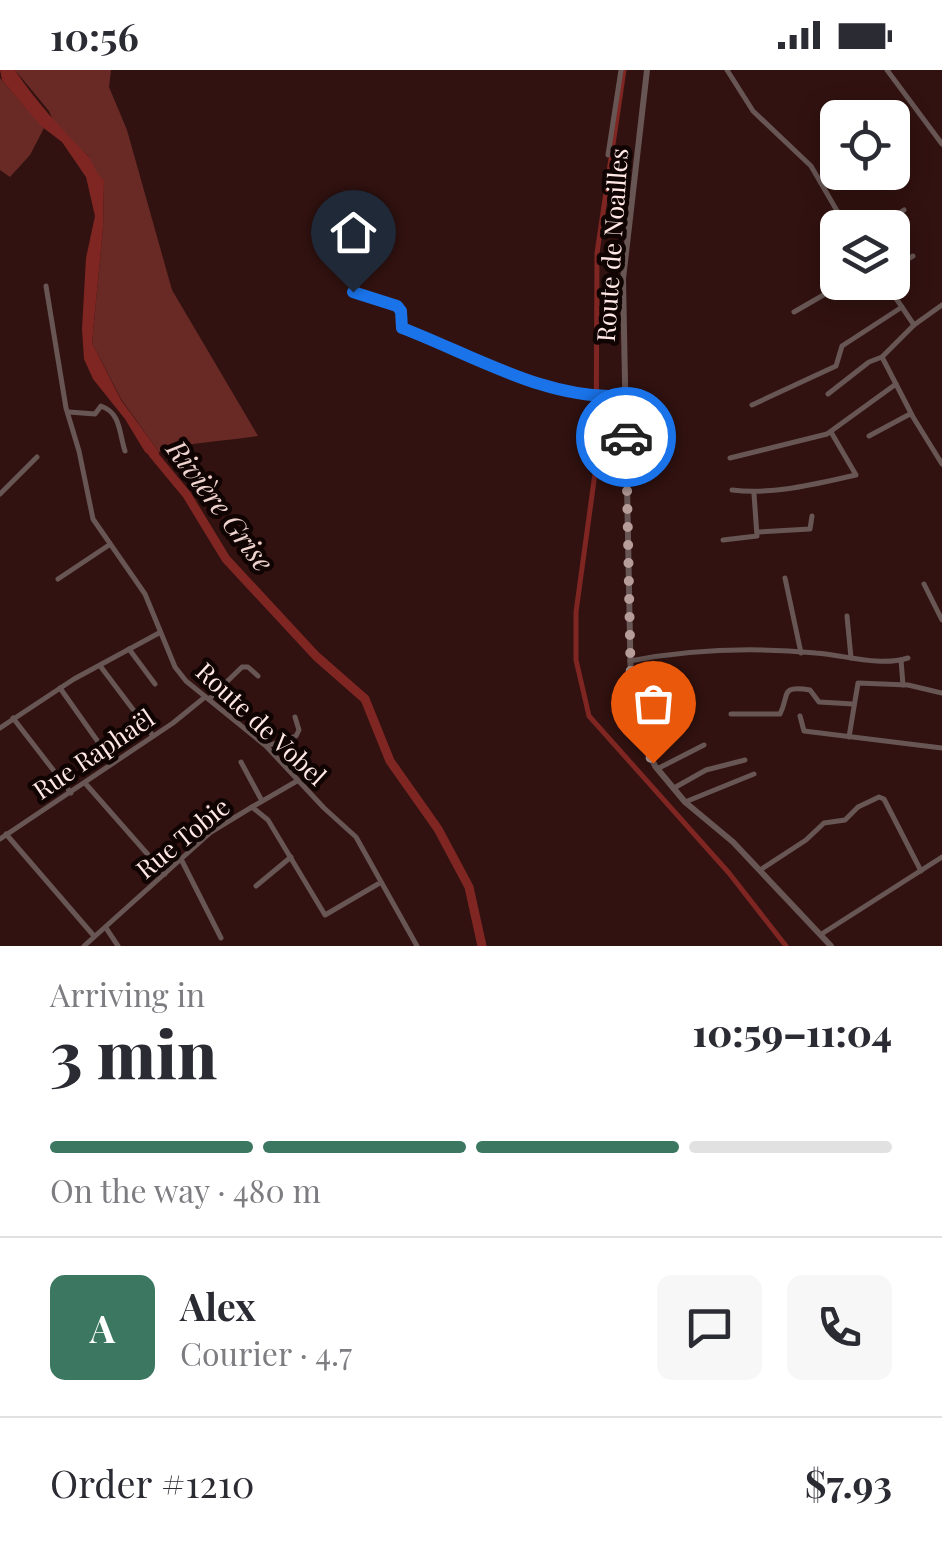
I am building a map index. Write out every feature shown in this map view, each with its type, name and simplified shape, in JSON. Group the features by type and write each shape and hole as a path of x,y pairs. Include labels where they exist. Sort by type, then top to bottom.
{"street":[{"path":"608,154 621,70"},
{"name":"Route de Noailles","path":"648,70 624,280 630,660 639,732 657,769 685,802 733,842 831,946"},
{"path":"727,70 753,111 810,166 836,210"},
{"path":"887,70 942,144"},
{"name":"Route de Vobel","path":"46,286 67,412 94,519 145,594 175,667 186,682 266,746 362,846 417,946"},
{"path":"353,292 397,306 402,328 517,377 592,398 625,396"},
{"path":"794,312 820,297"},
{"path":"897,300 914,325"},
{"path":"752,404 836,366 842,346 902,307"},
{"path":"828,394 869,362 882,357 914,325 941,308"},
{"path":"882,357 910,414 942,464"},
{"path":"730,458 831,432 896,384"},
{"path":"67,412 95,414 101,406 108,408 118,420 125,451"},
{"path":"869,436 910,414"},
{"path":"732,490 754,492 856,475 831,432"},
{"path":"0,494 37,457"},
{"path":"723,540 755,538 758,532 754,492"},
{"path":"758,532 810,530 812,516"},
{"path":"58,579 109,545"},
{"path":"785,578 801,653"},
{"path":"924,584 941,617"},
{"path":"848,616 851,658"},
{"path":"0,728 60,688 159,633"},
{"path":"129,649 155,684"},
{"path":"630,660 694,650 905,659 903,685"},
{"path":"100,667 153,736"},
{"name":"Rue Raphaël","path":"3,836 114,764 207,698 240,668 248,668 258,676"},
{"path":"849,737 858,684 903,685 942,693"},
{"path":"60,688 114,764"},
{"path":"731,714 782,713 791,688 810,690 818,702 853,704"},
{"path":"800,716 802,730 942,748"},
{"path":"266,746 296,736 295,717"},
{"path":"13,718 71,793"},
{"path":"657,769 704,746"},
{"path":"674,788 706,770 745,760"},
{"path":"241,762 262,802"},
{"path":"685,802 754,774"},
{"path":"252,807 296,781"},
{"path":"85,783 165,874"},
{"path":"760,870 806,840 824,823 845,820 879,797 884,799 921,871"},
{"name":"Rue Tobie","path":"84,946 227,820 252,807 268,820 325,914 378,884"},
{"path":"3,836 94,936"},
{"path":"256,886 290,857"},
{"path":"820,935 942,857"},
{"path":"182,860 220,938"},
{"path":"106,928 118,946"}],"shaded area":[{"path":"0,70 15,70 104,180 92,343 121,400 159,452 159,463 145,452 93,379 84,359 86,258 95,216 86,177 62,142 41,126 2,80"},
{"path":"15,70 111,70 109,87 127,130 172,290 258,436 159,452 121,399 92,343 104,180 97,175 88,156 55,125 49,111"},
{"path":"0,78 44,128 30,155 10,177 0,170"}],"waterway":[{"path":"624,70 597,253 596,466 576,612 576,660 589,716 729,873 786,946"},
{"name":"Rivière Grise","path":"153,454 187,495 226,559 316,656 365,699 390,761 438,829 469,887 482,946"}],"way so far":[{"path":"626,437 631,690 639,732 653,763"}],"route":[{"path":"353,292 397,306 402,314 402,328 517,377 592,398 625,396 626,437"}]}
